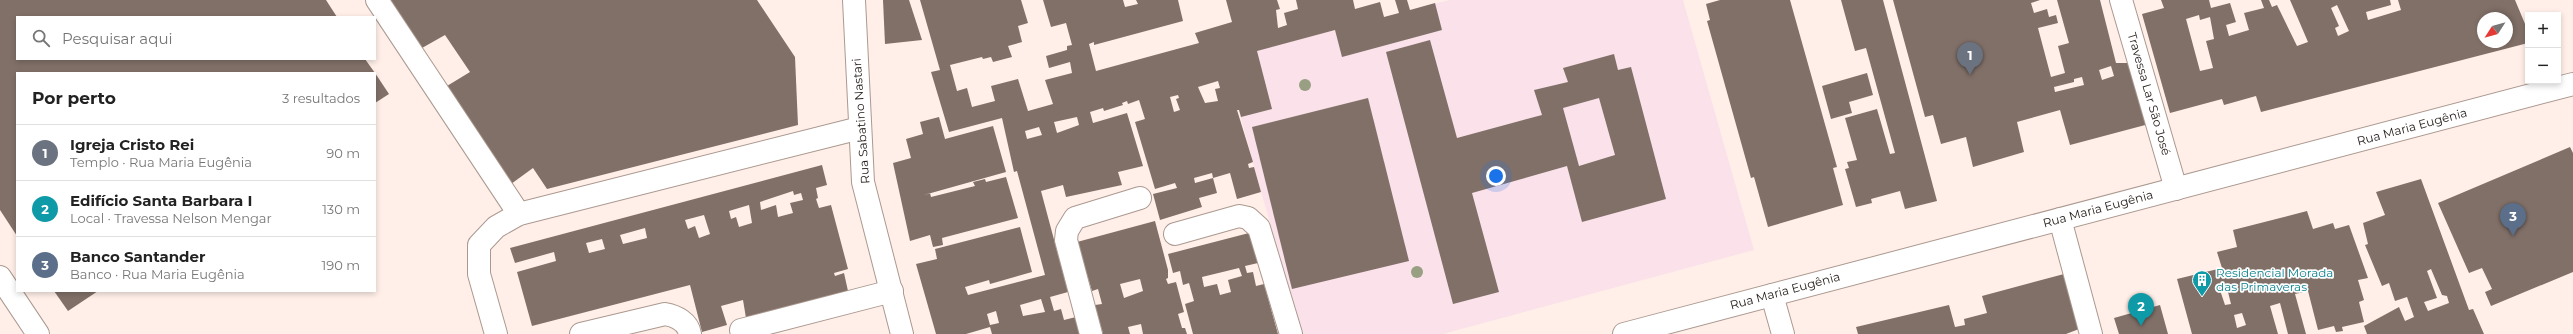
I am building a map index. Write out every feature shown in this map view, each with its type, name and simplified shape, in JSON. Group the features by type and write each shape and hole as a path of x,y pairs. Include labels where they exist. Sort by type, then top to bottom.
{"street":[{"path":"377,0 519,214"},
{"name":"Rua Sabatino Nastari","path":"854,0 863,182 902,334"},
{"name":"Travessa Lar São José","path":"2121,0 2176,189"},
{"name":"Rua Maria Eugênia","path":"1624,334 2573,84"},
{"path":"496,334 478,274 479,245 496,227 519,214 860,128"},
{"path":"1091,334 1066,240 1067,231 1075,218 1140,198"},
{"path":"1175,234 1239,216 1248,218 1259,228 1291,334"},
{"path":"2060,219 2091,334"},
{"path":"0,277 38,334"},
{"path":"741,330 892,291"},
{"path":"1772,295 1783,334"},
{"path":"581,334 665,314 676,316 689,328 690,334"}],"shaded area":[{"path":"1449,0 1683,0 1754,250 1443,334 1303,334 1261,192 1225,59"}],"building":[{"path":"0,0 326,0 336,16 16,16 16,60 366,60 374,72 16,72 16,234 0,210"},
{"path":"390,0 757,0 795,57 798,125 547,189 533,168 511,184 447,86 470,72 445,35 422,48"},
{"path":"883,0 909,0 922,40 885,44"},
{"path":"920,0 1021,0 1028,23 1018,26 1022,42 1008,46 1012,57 993,62 991,57 983,59 982,57 950,65 957,91 967,88 972,107 995,101 991,86 1018,79 1028,111 1053,104 1045,80 1072,73 1070,62 1049,68 1046,56 1067,50 1067,46 1072,45 1066,23 1051,27 1043,0 1123,0 1125,7 1138,4 1136,0 1178,0 1183,21 1094,45 1094,42 1089,44 1096,71 1199,43 1195,33 1232,22 1226,0 1277,0 1280,9 1276,10 1278,28 1287,25 1284,13 1298,9 1296,0 1353,0 1355,9 1380,2 1384,17 1399,13 1395,0 1407,0 1410,10 1435,3 1442,30 1342,57 1335,30 1257,51 1272,109 1241,117 1239,110 1237,110 1253,162 1248,164 1249,168 1254,167 1261,192 1237,199 1230,173 1213,178 1217,193 1199,198 1202,207 1160,220 1153,194 1177,188 1175,183 1155,189 1135,122 1145,119 1139,100 1128,104 1127,101 1122,103 1123,105 1104,111 1103,108 1090,112 1093,123 1127,113 1143,166 1118,172 1122,185 1066,197 1063,185 1041,191 1068,292 1050,297 1054,311 1061,309 1064,320 1076,317 1080,334 992,334 990,327 966,334 936,334 916,264 937,259 935,249 1020,227 1032,272 990,284 989,280 965,287 968,295 1045,275 1017,171 1014,172 1002,118 949,132 931,72 940,70","holes":["1218,81 1220,88 1215,89 1218,101 1205,103 1198,87","1178,95 1179,98 1176,99 1180,110 1174,112 1170,97","1077,117 1079,125 1057,133 1054,122","1039,127 1042,135 1027,139 1025,131","1212,173 1213,178 1195,183 1194,178","1041,299 1045,312 1023,316 1020,305","996,311 999,323 990,325 987,314"]},
{"path":"1720,0 1790,0 1837,167 1833,168 1843,205 1768,227 1754,177 1751,178 1707,21 1710,20 1706,4"},
{"path":"1841,0 1883,0 1937,201 1905,209 1900,191 1871,199 1872,203 1856,207 1845,169 1849,168 1847,162 1857,160 1845,118 1877,109 1890,154 1895,153 1866,48 1855,51"},
{"path":"1893,0 2040,0 2031,3 2034,13 2047,9 2049,17 2056,15 2058,23 2038,28 2051,77 2065,73 2058,46 2069,43 2057,0 2100,0 2116,63 2132,63 2149,124 2070,145 2060,110 2017,122 2024,152 1973,167 1966,137 1941,144 1933,115 1925,117","holes":["2111,66 2114,76 2102,80 2099,70","2082,77 2084,85 2055,92 2054,87 2074,82 2074,79"]},
{"path":"2161,0 2209,0 2211,8 2230,3 2236,22 2226,25 2229,36 2249,30 2244,13 2264,8 2261,0 2269,0 2272,7 2277,5 2297,46 2308,42 2290,0 2390,0 2391,5 2366,12 2368,20 2401,10 2398,0 2515,0 2525,24 2525,44 2513,47 2513,12 2477,12 2477,48 2509,48 2261,112 2256,96 2224,105 2222,99 2170,113 2142,14 2164,8","holes":["2337,5 2349,31 2338,36 2335,28 2339,26 2331,8","2199,15 2200,20 2210,17 2214,39 2206,41 2213,68 2200,71 2186,19"]},
{"path":"1430,40 1457,138 1542,115 1534,90 1568,82 1563,68 1614,54 1618,70 1631,67 1666,199 1582,222 1567,166 1472,193 1499,292 1453,304 1386,52","holes":["1599,98 1615,155 1579,166 1563,108"]},
{"path":"1867,73 1873,95 1849,102 1852,113 1831,119 1822,86"},
{"path":"376,74 389,94 376,102"},
{"path":"1368,98 1409,261 1292,289 1252,127"},
{"path":"939,117 945,139 993,126 1006,172 930,193 931,197 975,186 973,182 985,179 986,182 1006,177 1018,218 942,238 943,245 933,247 930,235 910,241 893,163 911,158 906,139 923,134 920,122"},
{"path":"2570,147 2573,153 2573,272 2491,306 2485,292 2492,289 2482,268 2469,273 2438,203"},
{"path":"822,165 827,185 816,188 818,198 816,199 819,208 831,205 848,269 834,273 835,276 844,273 848,291 746,318 743,300 721,306 727,325 702,332 690,285 532,326 517,272 556,261 554,252 515,263 510,248","holes":["793,191 794,195 801,193 803,200 790,203 793,213 778,217 776,205 761,210 760,202","749,205 752,223 739,227 736,217 731,219 729,211","704,215 710,234 699,238 695,226 688,229 685,220","645,228 647,238 623,244 620,235","602,239 605,249 589,253 586,243"]},
{"path":"2421,179 2469,310 2473,309 2484,334 2367,334 2364,326 2399,307 2405,321 2414,317 2407,297 2395,301 2389,283 2382,286 2365,245 2368,244 2363,223 2385,215 2376,192","holes":["2431,269 2442,295 2447,296 2449,303 2428,311 2424,302 2437,298 2427,271"]},
{"path":"2307,211 2313,229 2333,223 2335,229 2349,225 2368,278 2358,280 2364,300 2359,302 2364,322 2342,327 2343,331 2336,332 2334,326 2318,330 2308,291 2295,294 2306,334 2288,334 2280,303 2270,306 2278,334 2192,334 2177,279 2222,268 2217,252 2237,247 2233,230","holes":["2227,288 2231,304 2225,305 2220,290","2242,313 2246,325 2237,328 2234,315"]},
{"path":"1155,221 1168,270 1168,278 1166,279 1168,284 1176,282 1184,312 1178,314 1182,328 1185,328 1187,334 1143,334 1141,324 1128,327 1130,334 1103,334 1095,305 1102,304 1098,289 1092,291 1077,242","holes":["1140,279 1143,291 1124,298 1120,284"]},
{"path":"1249,233 1258,263 1245,266 1247,273 1253,272 1256,286 1264,284 1278,334 1193,334 1185,304 1194,301 1189,283 1183,285 1180,271 1173,273 1168,254","holes":["1239,268 1242,276 1228,280 1231,292 1220,295 1217,284 1204,287 1202,277"]},
{"path":"2064,274 2079,329 2066,334 1858,334 1856,327 1949,305 1955,327 1965,325 1964,319 1987,313 1982,296"},
{"path":"55,292 96,292 68,311"},
{"path":"2160,305 2168,334 2119,334 2114,318"}],"place":[{"name":"Igreja Cristo Rei","path":"1970,75"},
{"name":"Banco Santander","path":"2513,236"},
{"name":"Residencial Morada das Primaveras","path":"2202,297"},
{"name":"Edifício Santa Barbara I","path":"2141,326"}]}
